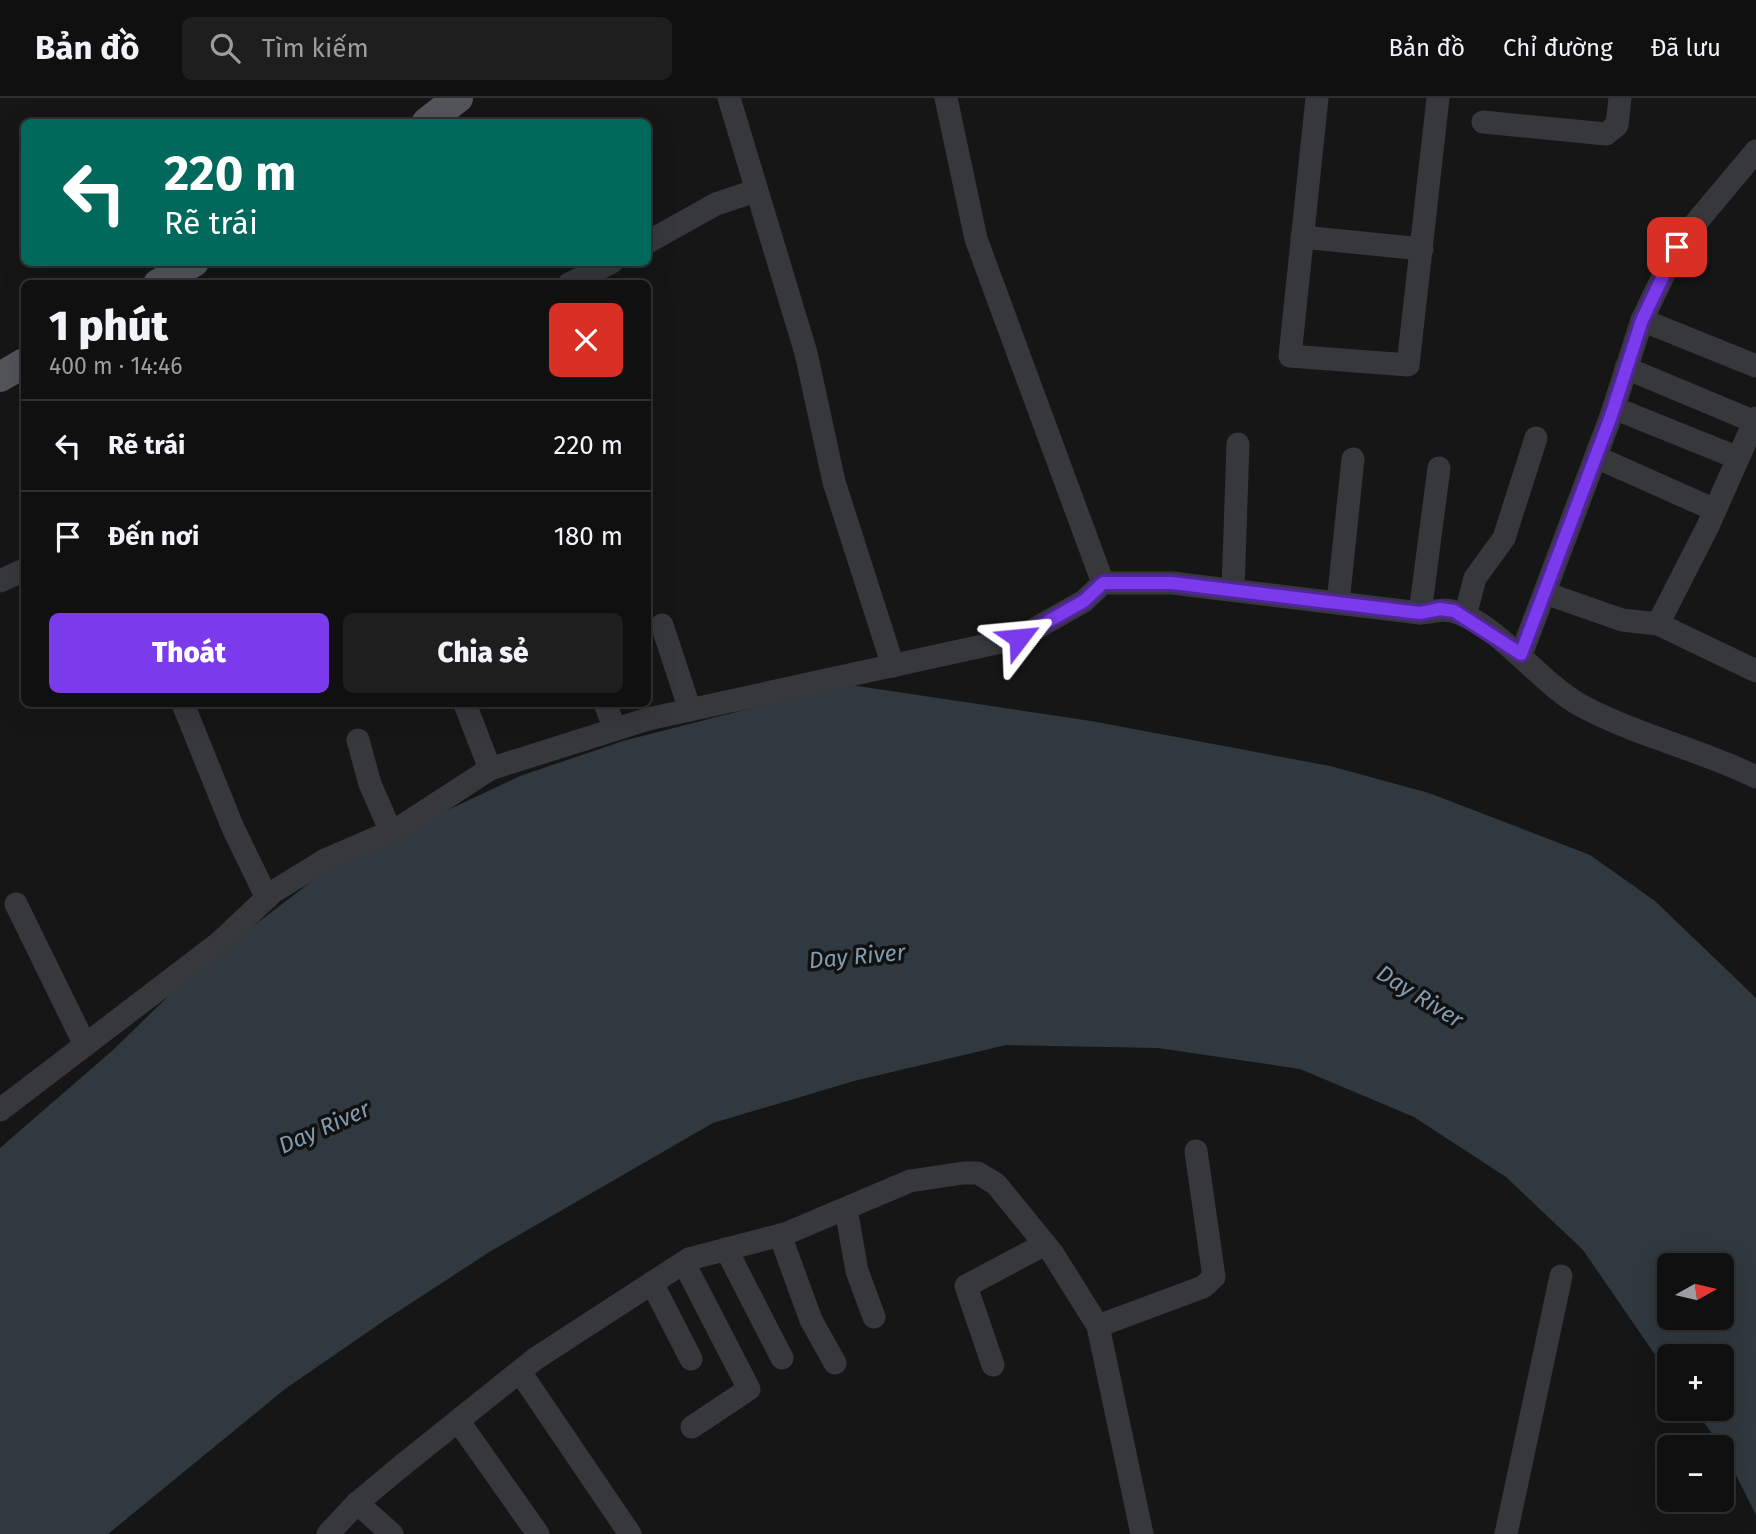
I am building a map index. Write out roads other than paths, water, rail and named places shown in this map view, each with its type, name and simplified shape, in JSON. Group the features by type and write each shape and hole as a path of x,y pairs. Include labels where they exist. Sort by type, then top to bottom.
{"main road":[{"path":"431,119 458,98"},
{"path":"165,280 187,266"},
{"path":"0,377 21,365"}],"street":[{"path":"729,98 806,353 834,482 893,666"},
{"path":"946,98 976,239 1103,583"},
{"path":"1317,98 1290,356 1408,365 1438,98"},
{"path":"1483,122 1606,134 1617,125 1620,98"},
{"path":"1521,654 1614,408 1642,320 1679,243 1756,151"},
{"path":"651,240 716,204 755,191"},
{"path":"1302,237 1422,249"},
{"path":"577,280 604,266"},
{"path":"1642,320 1756,366"},
{"path":"1626,368 1755,420 1715,510 1658,624"},
{"path":"1614,408 1738,458"},
{"path":"1465,616 1475,578 1504,538 1536,438"},
{"path":"1233,590 1238,444"},
{"path":"1596,457 1715,510"},
{"path":"1338,603 1353,459"},
{"path":"1420,613 1439,468"},
{"path":"0,582 21,572"},
{"path":"0,1110 219,943 267,898 325,860 391,832 491,769 615,729 690,710 1010,640 1025,635 1084,601 1103,583 1172,583 1420,613 1440,609 1465,616 1521,654 1579,704 1629,730 1718,759 1756,777"},
{"path":"1545,593 1622,620 1658,624 1756,671"},
{"path":"662,625 690,710"},
{"path":"184,707 233,828 267,898"},
{"path":"466,707 491,769"},
{"path":"606,707 615,729"},
{"path":"358,740 370,785 391,832"},
{"path":"16,904 85,1045"},
{"path":"1098,1326 1203,1287 1214,1277 1196,1152"},
{"path":"328,1534 357,1503 520,1372 684,1263 726,1249 780,1236 910,1181 978,1174 996,1184 1045,1244 1098,1326 1142,1534"},
{"path":"846,1209 857,1271 874,1317"},
{"path":"780,1236 809,1316 835,1363"},
{"path":"993,1365 966,1286 1045,1244"},
{"path":"726,1249 782,1358"},
{"path":"684,1263 749,1389 692,1427"},
{"path":"1506,1534 1560,1276"},
{"path":"652,1283 691,1359"},
{"path":"520,1372 630,1534"},
{"path":"459,1422 538,1534"},
{"path":"357,1503 392,1534"}],"water":[{"name":"Day River","path":"844,684 1091,721 1330,766 1429,793 1590,855 1655,901 1756,998 1756,1515 1734,1471 1734,1435 1713,1435 1703,1421 1734,1421 1734,1344 1657,1344 1657,1358 1583,1250 1506,1177 1414,1117 1300,1069 1158,1048 1006,1045 854,1081 713,1123 491,1251 388,1318 285,1389 108,1534 0,1534 0,1148 113,1050 192,973 337,862 520,776 623,741"}]}
